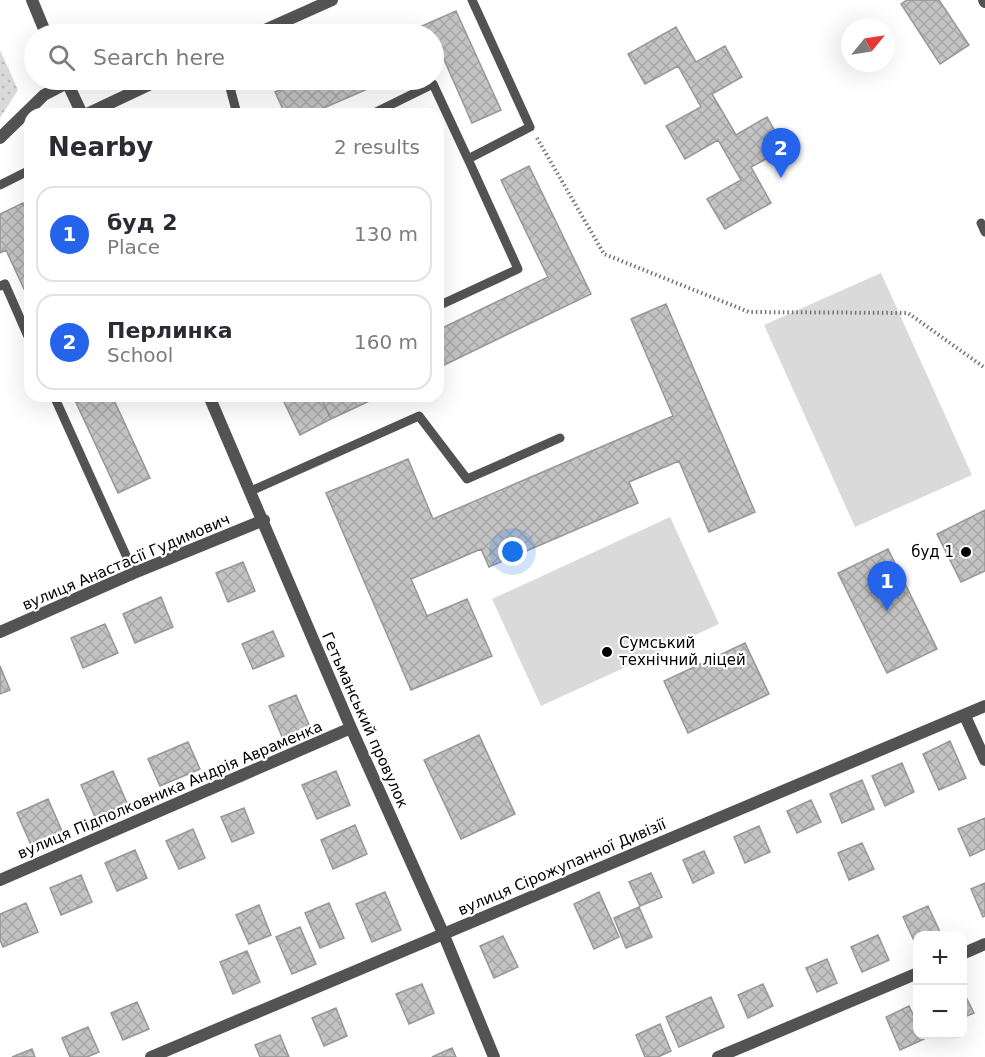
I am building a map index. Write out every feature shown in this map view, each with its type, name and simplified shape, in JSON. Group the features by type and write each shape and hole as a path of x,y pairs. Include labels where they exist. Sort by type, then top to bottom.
{"street":[{"path":"32,0 42,24"},
{"path":"278,24 332,0"},
{"path":"31,108 52,90"},
{"path":"71,90 81,108"},
{"path":"97,108 137,90"},
{"path":"0,138 24,115"},
{"name":"Гетьманський провулок","path":"212,402 252,491 351,728 443,933 494,1057"},
{"name":"вулиця Анастасії Гудимович","path":"0,632 134,573 264,520"},
{"name":"вулиця Сірожупанної Дивізії","path":"151,1057 985,706"},
{"path":"965,716 985,760"},
{"name":"вулиця Підполковника Андрія Авраменка","path":"0,880 351,728"},
{"path":"967,952 985,944"},
{"path":"718,1057 913,975"}],"lane":[{"path":"468,159 530,127 472,0"},
{"path":"231,90 235,108"},
{"path":"384,108 421,90"},
{"path":"436,90 518,269 444,303"},
{"path":"0,185 24,173"},
{"path":"0,286 5,284 24,327"},
{"path":"57,402 134,573"},
{"path":"252,491 419,416 467,479 560,438"}],"path":[{"path":"530,127 604,254 749,312 908,313 985,368"}],"shaded area":[{"path":"0,50 18,90 0,118"},
{"path":"881,273 972,475 855,527 764,325"},
{"path":"670,517 719,624 541,706 492,599"}],"building":[{"path":"907,0 939,0 969,45 940,64 901,4"},
{"path":"456,11 501,110 472,123 444,60 444,24 427,24"},
{"path":"676,27 696,62 725,46 742,77 712,94 736,135 767,117 785,149 751,167 771,203 725,229 707,199 741,180 718,140 685,159 666,126 701,107 678,66 645,84 628,54"},
{"path":"280,90 365,90 324,108 282,108 275,92"},
{"path":"529,166 591,294 444,365 444,327 548,277 501,180"},
{"path":"23,203 24,205 24,289 6,250 0,253 0,214"},
{"path":"666,304 755,512 709,532 679,461 629,482 638,503 489,567 481,549 411,579 427,616 467,599 492,656 411,690 326,493 408,459 433,519 673,416 631,319"},
{"path":"76,402 115,402 150,478 118,493"},
{"path":"284,402 323,402 331,419 300,435"},
{"path":"323,402 367,402 331,419"},
{"name":"буд 1","path":"985,510 985,571 961,582 937,534"},
{"path":"888,549 937,649 887,673 838,573"},
{"path":"243,562 255,591 228,602 216,573"},
{"path":"161,597 173,627 135,643 123,614"},
{"path":"105,624 118,653 83,668 71,638"},
{"path":"273,631 284,656 253,669 242,644"},
{"path":"745,643 769,694 688,733 664,681"},
{"path":"0,666 10,690 0,694"},
{"path":"296,695 310,727 283,739 269,706"},
{"path":"479,735 515,814 461,839 424,760"},
{"path":"950,741 966,778 939,790 923,754"},
{"path":"188,742 200,769 160,786 148,759"},
{"path":"902,763 914,792 885,806 872,776"},
{"path":"113,771 127,803 95,817 81,785"},
{"path":"336,771 350,805 317,819 302,785"},
{"path":"862,780 874,809 842,823 830,794"},
{"path":"48,799 62,831 31,845 17,813"},
{"path":"811,800 821,822 797,833 787,811"},
{"path":"244,808 254,833 232,842 221,817"},
{"path":"985,818 985,849 970,856 958,829"},
{"path":"355,825 367,854 333,869 321,840"},
{"path":"759,826 770,852 745,863 734,837"},
{"path":"193,829 205,858 179,869 166,841"},
{"path":"862,843 874,869 849,880 838,853"},
{"path":"135,850 147,878 117,891 105,863"},
{"path":"704,851 714,873 693,883 683,860"},
{"path":"651,873 662,897 640,906 629,882"},
{"path":"81,875 92,902 61,915 50,888"},
{"path":"985,883 985,916 983,917 971,889"},
{"path":"385,892 401,930 372,942 356,904"},
{"path":"599,892 619,937 594,949 574,904"},
{"path":"26,903 38,932 3,947 0,940 0,914"},
{"path":"329,903 344,938 320,948 305,913"},
{"path":"259,905 271,935 249,944 236,915"},
{"path":"928,906 940,931 913,931 913,939 903,917"},
{"path":"639,907 652,937 626,948 614,918"},
{"path":"300,927 316,964 292,974 276,937"},
{"path":"878,935 889,960 862,972 851,947"},
{"path":"503,936 518,967 494,978 480,946"},
{"path":"247,951 260,982 233,994 220,962"},
{"path":"827,959 837,983 817,992 806,968"},
{"path":"422,984 434,1013 409,1024 396,994"},
{"path":"763,984 773,1006 748,1018 738,995"},
{"path":"711,997 724,1027 679,1047 666,1017"},
{"path":"967,999 974,1013 967,1016"},
{"path":"137,1002 149,1029 123,1040 111,1013"},
{"path":"909,1006 913,1014 913,1039 924,1039 900,1050 886,1017"},
{"path":"336,1008 347,1036 324,1046 312,1018"},
{"path":"660,1024 671,1051 658,1057 645,1057 636,1035"},
{"path":"88,1027 99,1052 87,1057 70,1057 62,1038"},
{"path":"280,1035 289,1057 260,1057 255,1045"},
{"path":"452,1048 456,1057 432,1057"},
{"path":"32,1049 35,1057 12,1057"}],"place":[{"name":"Перлинка","path":"781,178"},
{"name":"буд 1","path":"966,552"},
{"name":"буд 2","path":"887,611"},
{"name":"Сумський технічний ліцей","path":"607,652"}]}
